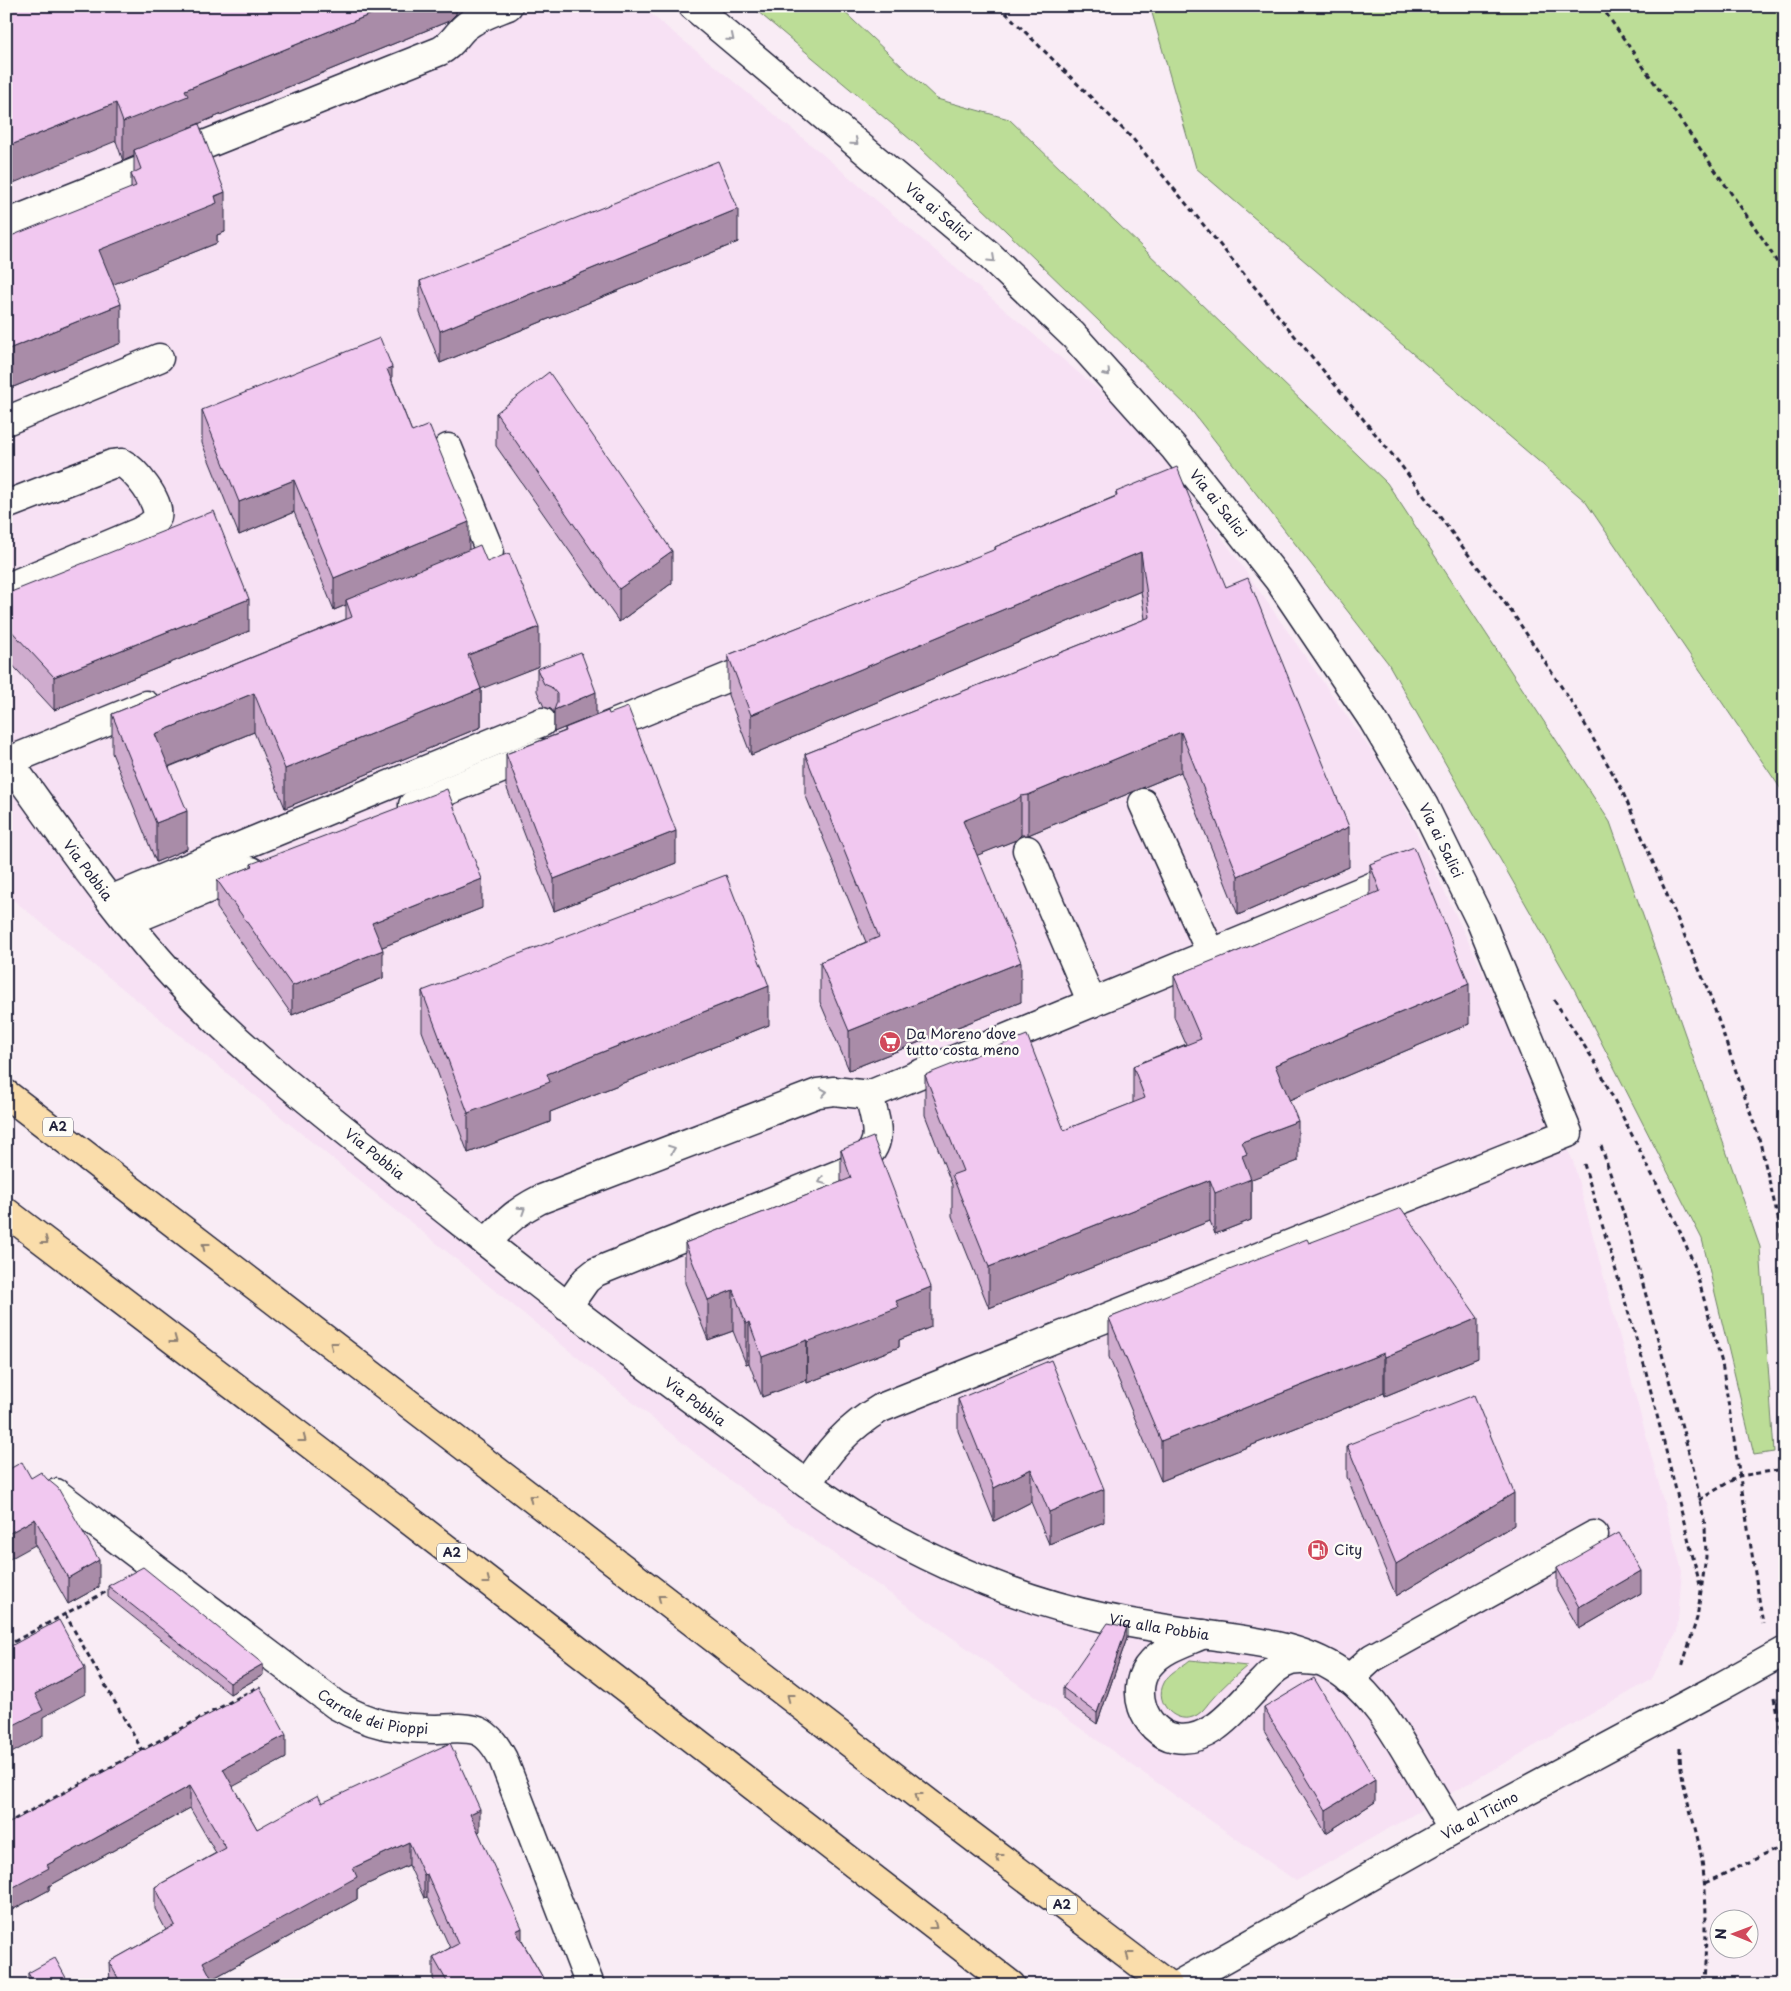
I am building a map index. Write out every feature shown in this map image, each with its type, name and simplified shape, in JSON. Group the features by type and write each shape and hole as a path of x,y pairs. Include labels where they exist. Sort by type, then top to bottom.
{"highway":[{"name":"A2","path":"6,1082 110,1173"},
{"name":"A2","path":"6,1094 1168,1985"},
{"name":"A2","path":"6,1212 365,1486 1011,1985"}],"street":[{"path":"6,224 440,51 448,47 459,33 476,20 508,6"},
{"name":"Via ai Salici","path":"693,6 987,253 1073,335 1175,449 1278,579 1373,720 1424,806 1481,922 1568,1133"},
{"path":"6,421 159,358"},
{"path":"428,589 482,566 488,560 489,550 448,448"},
{"path":"6,505 112,464 122,463 136,473 154,501 157,510 156,518 150,526 139,532 6,588"},
{"path":"392,814 787,654"},
{"path":"8,760 173,694"},
{"path":"110,900 542,722"},
{"name":"Via Pobbia","path":"8,760 127,922 193,997 241,1044 292,1088 567,1308 807,1484"},
{"path":"1143,803 1211,953"},
{"path":"1027,850 1092,1003"},
{"path":"127,922 273,862"},
{"path":"487,1243 502,1225 521,1209 548,1196 818,1093 834,1091 869,1095 1374,886"},
{"path":"567,1308 586,1280 596,1272 852,1169 873,1150 876,1140 877,1128 869,1095"},
{"path":"807,1484 825,1456 844,1434 862,1419 881,1408 1568,1133"},
{"name":"Via alla Pobbia","path":"807,1484 862,1521 922,1553 981,1581 1021,1596 1112,1620 1267,1643 1296,1651 1322,1662 1349,1679 1366,1693 1391,1727 1453,1830"},
{"name":"Carrale dei Pioppi","path":"56,1493 336,1705 355,1716 374,1724 406,1728 477,1730 486,1735 503,1759 590,1985"},
{"path":"1349,1679 1372,1658 1594,1535"},
{"path":"1204,1634 1160,1654 1149,1664 1142,1676 1139,1691 1141,1706 1148,1720 1160,1732 1174,1738 1190,1739 1205,1735 1218,1725 1278,1667 1291,1661 1322,1662"},
{"name":"Via al Ticino","path":"1178,1985 1453,1830 1785,1651"}],"path":[{"path":"999,6 1133,139 1400,464 1514,615 1578,712 1621,788 1708,990 1759,1138 1778,1218 1785,1263"},
{"path":"1601,6 1765,242 1785,276"},
{"path":"1560,1018 1554,1000 1594,1062 1676,1222 1694,1264 1722,1363 1764,1631"},
{"path":"1568,1133 1580,1153 1645,1368 1700,1588"},
{"path":"1599,1140 1624,1215 1691,1461 1705,1526 1706,1558 1697,1618 1680,1675 1680,1767 1702,1860 1708,1912 1704,1985"},
{"path":"1699,1500 1739,1476 1785,1468"},
{"path":"6,1646 152,1566"},
{"path":"65,1614 142,1750"},
{"path":"6,1824 289,1669"},
{"path":"1774,1689 1785,1757"},
{"path":"1705,1883 1785,1845"}],"shaded area":[{"path":"6,6 641,6 821,153 1149,433 1391,779 1573,1161 1682,1571 1677,1632 1651,1680 1296,1881 721,1474 6,894"}],"green space":[{"path":"751,6 838,6 937,99 1009,119 1387,483 1610,822 1760,1247 1774,1452 1754,1455 1702,1239 1572,985 1388,663 1191,410 917,145"},
{"path":"1150,6 1781,6 1785,12 1785,795 1585,501 1196,168"},
{"path":"1190,1660 1247,1666 1221,1689 1197,1715 1182,1718 1169,1711 1164,1705 1161,1691 1166,1679"}],"building":[{"path":"6,6 391,6 185,90 188,96 123,122 116,103 6,147"},
{"path":"199,124 225,192 215,196 217,203 99,250 121,304 6,350 6,238 136,186 131,174 141,169 134,150"},
{"path":"718,161 738,209 440,331 420,281"},
{"path":"380,338 392,367 387,369 412,432 429,425 469,522 334,578 294,480 239,502 202,410"},
{"path":"549,372 672,551 619,589 496,413"},
{"path":"1177,467 1226,587 1248,578 1349,827 1238,876 1181,732 1028,795 1021,796 1016,800 963,821 1021,962 849,1031 820,962 879,937 805,754 1150,617 1141,552 751,715 728,655 996,549 995,547 1117,496 1116,492"},
{"path":"214,511 249,599 54,677 6,625 6,594"},
{"path":"480,545 487,562 509,553 539,627 468,655 481,689 285,769 254,693 155,734 187,811 156,823 112,714 352,617 346,600"},
{"path":"581,652 596,692 554,710 557,694 551,687 544,684 537,669"},
{"path":"628,707 676,831 554,879 506,754 566,731 565,728 608,711 609,714"},
{"path":"447,789 482,879 372,923 383,950 292,986 217,880 253,866 251,864"},
{"path":"1414,847 1469,984 1275,1065 1298,1121 1242,1142 1247,1154 1242,1156 1251,1179 1215,1193 1210,1180 989,1267 952,1175 963,1171 925,1075 1027,1035 1064,1130 1145,1098 1133,1066 1201,1039 1174,976 1229,955 1380,891 1370,864"},
{"path":"726,875 769,986 547,1074 550,1082 468,1113 422,991"},
{"path":"873,1137 931,1287 896,1301 899,1307 762,1357 749,1322 746,1324 733,1290 708,1300 685,1243 851,1178 841,1150"},
{"path":"1401,1208 1478,1318 1385,1357 1384,1353 1161,1441 1109,1318 1307,1239 1309,1243"},
{"path":"1051,1360 1104,1489 1049,1512 1031,1469 994,1488 958,1399"},
{"path":"1474,1395 1514,1493 1396,1564 1347,1445"},
{"path":"22,1462 31,1478 41,1472 58,1488 99,1560 68,1578 35,1519 6,1535 6,1471"},
{"path":"1619,1533 1641,1571 1579,1607 1557,1568"},
{"path":"143,1567 263,1664 230,1683 108,1586"},
{"path":"59,1620 85,1668 35,1694 43,1710 6,1729 6,1643 9,1647"},
{"path":"1108,1623 1127,1627 1097,1713 1063,1688"},
{"path":"1314,1678 1375,1780 1326,1810 1264,1708"},
{"path":"260,1687 286,1735 223,1769 257,1829 318,1795 322,1803 450,1743 480,1809 470,1814 522,1928 516,1931 547,1985 449,1985 433,1957 458,1944 427,1874 424,1875 409,1842 353,1868 357,1877 203,1962 215,1985 122,1985 109,1962 175,1925 155,1887 226,1848 190,1786 47,1865 49,1868 10,1889 8,1885 6,1886 6,1825"},
{"path":"55,1958 70,1985 35,1985 28,1973"}],"place":[{"name":"Da Moreno dove tutto costa meno","path":"890,1042"},
{"name":"City","path":"1318,1550"}]}
